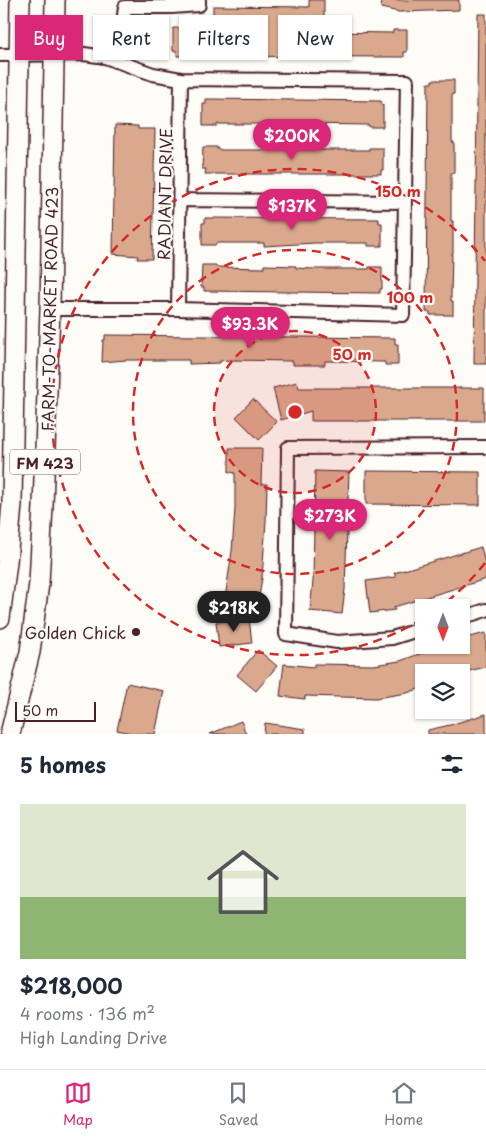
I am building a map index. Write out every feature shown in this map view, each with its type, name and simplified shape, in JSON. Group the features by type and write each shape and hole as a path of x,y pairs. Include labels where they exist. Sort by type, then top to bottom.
{"main road":[{"name":"FARM-TO-MARKET ROAD 423","path":"20,0 20,15"},
{"name":"FARM-TO-MARKET ROAD 423","path":"55,0 55,15"},
{"name":"FARM-TO-MARKET ROAD 423","path":"0,618 12,504 20,60"},
{"name":"FARM-TO-MARKET ROAD 423","path":"10,734 30,652 39,583 50,308 54,60"}],"street":[{"path":"124,15 125,7 199,5 199,0"},
{"path":"0,54 15,55"},
{"path":"50,308 178,309 403,315 407,81 181,79 153,74 115,60"},
{"name":"RADIANT DRIVE","path":"178,309 181,79"},
{"path":"180,200 405,202"},
{"path":"415,631 392,638 337,642 286,634 288,448 486,447"},
{"path":"470,615 486,610"}],"building":[{"path":"309,0 324,0 324,15 278,15 278,56 268,56 268,15 213,15 213,6 309,7"},
{"path":"382,0 459,0 459,10 399,12 381,8"},
{"path":"478,14 486,14 486,364 474,364"},
{"path":"173,28 179,28 179,56 177,56 177,51 173,51"},
{"path":"393,30 407,30 407,52 404,52 404,57 352,57 352,32 393,33"},
{"path":"432,80 454,80 454,94 452,94 452,142 454,142 454,173 451,173 453,253 451,301 453,301 453,315 430,315 430,312 426,312 428,83 432,83"},
{"path":"206,99 381,101 381,105 383,105 383,127 302,124 297,124 297,127 265,127 265,124 217,124 217,126 203,126 203,104 206,104"},
{"path":"115,125 138,126 138,129 155,129 152,259 137,259 138,256 113,254"},
{"path":"203,147 217,147 217,149 222,150 265,150 265,147 297,147 297,149 315,150 369,150 369,148 383,148 383,170 381,170 381,174 205,174 206,169 202,169"},
{"path":"205,218 379,219 379,223 382,223 382,246 368,246 368,243 314,243 264,246 264,243 216,243 216,245 202,245 202,223 205,223"},
{"path":"202,265 264,268 264,265 296,266 296,268 314,269 369,269 369,267 382,267 382,289 380,289 380,293 204,291 204,287 201,287"},
{"path":"105,335 395,338 395,344 398,344 398,365 385,365 385,362 325,361 325,365 293,365 293,361 229,360 220,361 220,363 189,364 189,360 102,362"},
{"path":"297,382 299,388 484,388 484,421 311,421 311,411 281,420 273,388"},
{"path":"253,399 277,422 259,440 236,417"},
{"path":"229,448 262,448 261,484 267,484 266,521 262,578 257,609 224,605 232,551 235,509 235,473 229,472"},
{"path":"315,471 349,472 345,589 342,614 310,611 313,581"},
{"path":"366,471 480,472 480,505 366,504"},
{"path":"481,547 486,567 486,579 415,599 415,601 394,607 395,610 370,613 366,581 396,577 394,573"},
{"path":"249,618 252,643 219,647 216,622"},
{"path":"486,633 486,667 470,671 470,664 415,664 415,690 407,693 376,698 305,696 305,699 280,696 284,664 314,667 314,664 374,665 400,661 419,654 470,654 470,637"},
{"path":"258,650 277,666 256,691 237,675"},
{"path":"127,683 164,691 155,734 135,734 117,730"},
{"path":"486,714 486,734 428,734 428,730"},
{"path":"241,721 246,734 210,734"},
{"path":"265,723 305,729 305,734 264,734"}],"place":[{"name":"Golden Chick","path":"136,632"}]}
